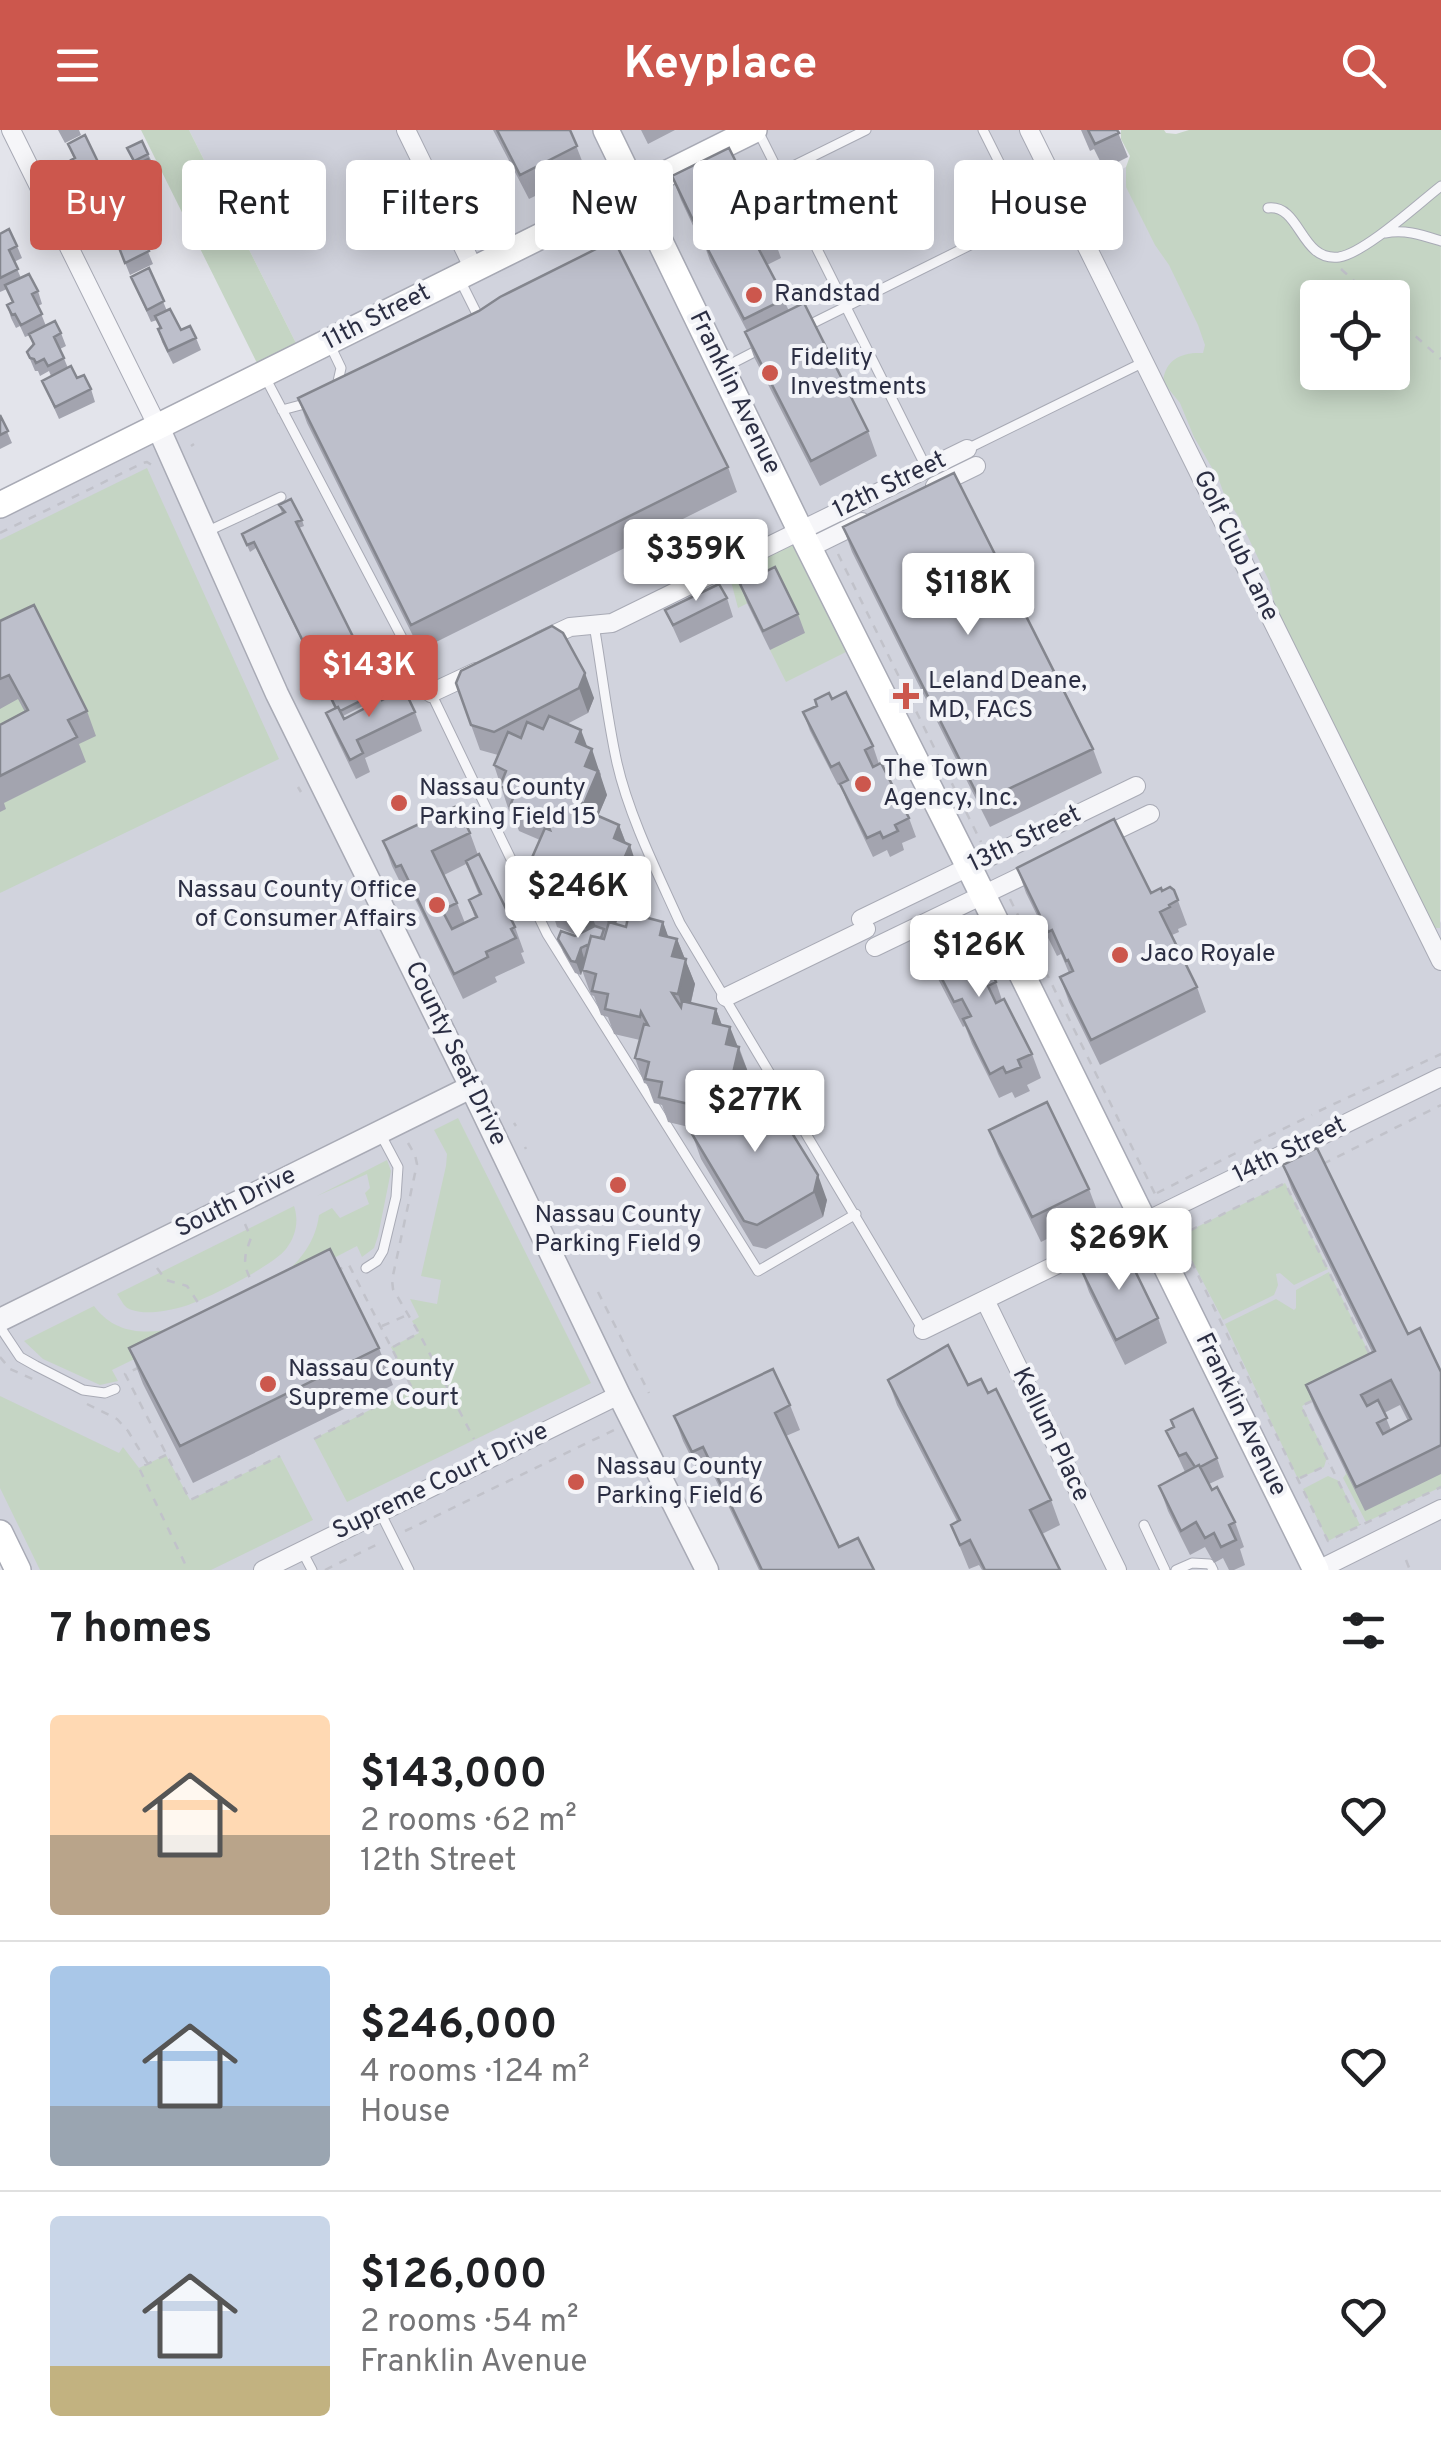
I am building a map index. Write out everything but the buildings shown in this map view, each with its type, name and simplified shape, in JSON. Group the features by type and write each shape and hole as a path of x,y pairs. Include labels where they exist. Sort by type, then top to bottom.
{"main road":[{"name":"Franklin Avenue","path":"606,130 621,160"},
{"name":"11th Street","path":"673,171 755,130"},
{"name":"11th Street","path":"0,505 535,240"},
{"name":"Franklin Avenue","path":"665,250 804,539 1317,1570"},
{"path":"0,1533 15,1569"}],"street":[{"path":"11,130 158,427"},
{"path":"406,130 467,274"},
{"name":"Golf Club Lane","path":"1029,130 1044,160"},
{"name":"Golf Club Lane","path":"1088,250 1440,958"},
{"name":"County Seat Drive","path":"158,427 277,694 703,1569"},
{"name":"12th Street","path":"804,539 927,468 972,458"},
{"name":"12th Street","path":"911,498 972,458"},
{"name":"12th Street","path":"431,693 570,627 612,623 804,539 879,514"},
{"name":"13th Street","path":"726,997 867,932 970,867 1136,786"},
{"path":"1084,846 1150,814"},
{"path":"867,932 984,895 1052,862"},
{"name":"14th Street","path":"924,1330 1441,1077"},
{"name":"South Drive","path":"0,1324 471,1087"},
{"name":"Kellum Place","path":"985,1300 1116,1570"},
{"name":"Supreme Court Drive","path":"263,1570 618,1395"},
{"path":"1317,1570 1441,1509"}],"lane":[{"path":"755,130 771,160"},
{"path":"805,160 866,130"},
{"path":"983,130 998,160"},
{"path":"1268,208 1284,211 1316,250 1341,257 1379,234 1441,186"},
{"path":"1379,234 1411,232 1441,241"},
{"path":"817,250 927,468"},
{"path":"793,332 958,250"},
{"path":"467,274 488,336"},
{"path":"722,368 776,341"},
{"path":"328,342 342,368 335,391"},
{"path":"972,458 1144,362"},
{"path":"263,374 431,693 547,934 758,1271 856,1214"},
{"path":"282,410 322,397"},
{"path":"205,532 280,497"},
{"path":"594,625 624,790 680,923 924,1330"},
{"path":"366,1268 378,1261 383,1251 396,1196 398,1167 380,1132"},
{"path":"0,1324 20,1357 83,1390 104,1393 115,1389"},
{"path":"380,1512 408,1570"},
{"path":"1144,1524 1165,1570"},
{"path":"302,1551 312,1570"},
{"path":"1176,1570 1192,1562 1210,1564 1213,1570"}],"path":[{"path":"1325,254 1353,280"},
{"path":"1410,331 1441,358"},
{"path":"0,532 143,462 153,468 160,466"},
{"path":"1318,1112 1441,1054"},
{"path":"1316,1168 1441,1104"},
{"path":"1254,1144 1312,1114"},
{"path":"408,1143 417,1164 393,1289 474,1439"},
{"path":"1156,1194 1236,1152"},
{"path":"1368,1351 1286,1183 1177,1234 1328,1542 1441,1487"},
{"path":"245,1224 251,1238 243,1258 244,1268 252,1282"},
{"path":"314,1439 412,1388 349,1265 332,1274"},
{"path":"157,1268 166,1280 187,1286 201,1308"},
{"path":"598,1292 649,1393"},
{"path":"381,1327 408,1314"},
{"path":"392,1347 419,1333"},
{"path":"0,1357 10,1369 48,1386"},
{"path":"142,1366 125,1374 190,1500 280,1456"},
{"path":"1316,1398 1302,1406 1360,1526"},
{"path":"84,1402 117,1419 148,1464"},
{"path":"325,1570 615,1429"},
{"path":"166,1455 138,1468 188,1570"},
{"path":"1298,1479 1330,1464"},
{"path":"1406,1560 1410,1570"}],"shaded area":[{"path":"189,130 1029,130 1044,160 954,160 954,250 1123,250 1126,167 1216,358 1170,378 1441,923 1441,1570 19,1570 0,1533 0,505 302,355 249,250 326,250 326,160 204,160"}],"green space":[{"path":"141,130 189,130 204,160 182,160 182,212 162,172 162,160 156,160"},
{"path":"1121,130 1164,130 1176,134 1189,130 1441,130 1440,928 1434,928 1381,828 1274,602 1269,581 1238,516 1194,437 1180,403 1163,382 1171,362 1188,354 1203,353 1205,345 1169,265 1126,187 1130,156"},
{"path":"201,250 249,250 302,355 263,375"},
{"path":"147,468 279,759 0,893 0,540"},
{"path":"800,530 858,646 786,682 770,650 780,587 738,608 727,566"},
{"path":"458,1118 591,1383 347,1502 314,1439 412,1388 391,1347 419,1333 412,1321 419,1317 410,1299 437,1304 441,1280 421,1276 446,1166 447,1154 434,1130"},
{"path":"387,1160 391,1171 374,1248 362,1257 357,1246 251,1301 303,1254 319,1215 332,1208 340,1218 369,1204 365,1193 370,1188 367,1174 317,1196"},
{"path":"1285,1183 1328,1269 1294,1285 1276,1274 1278,1285 1274,1295 1223,1320 1179,1236"},
{"path":"294,1206 296,1228 286,1249 267,1265 218,1292 178,1308 149,1312 129,1309 117,1294"},
{"path":"1329,1272 1376,1367 1302,1406 1327,1457 1324,1467 1298,1479 1225,1324 1276,1299 1294,1310 1296,1290"},
{"path":"94,1306 107,1319 136,1331 168,1330 218,1318 112,1370 118,1381 100,1385 43,1359 24,1341"},
{"path":"0,1396 119,1453 123,1447 139,1468 166,1455 190,1500 280,1456 313,1520 211,1570 40,1570 0,1488"},
{"path":"1345,1470 1441,1473 1441,1487 1366,1522 1343,1478"},
{"path":"1328,1476 1339,1481 1360,1525 1328,1541 1303,1489"}],"place":[{"name":"Randstad","path":"754,295"},
{"name":"Fidelity Investments","path":"770,373"},
{"name":"Leland Deane, MD, FACS","path":"906,696"},
{"name":"The Town Agency, Inc.","path":"863,784"},
{"name":"Nassau County Parking Field 15","path":"399,803"},
{"name":"Nassau County Office of Consumer Affairs","path":"437,905"},
{"name":"Jaco Royale","path":"1120,955"},
{"name":"Nassau County Parking Field 9","path":"618,1185"},
{"name":"Nassau County Supreme Court","path":"268,1384"},
{"name":"Nassau County Parking Field 6","path":"576,1482"}]}
